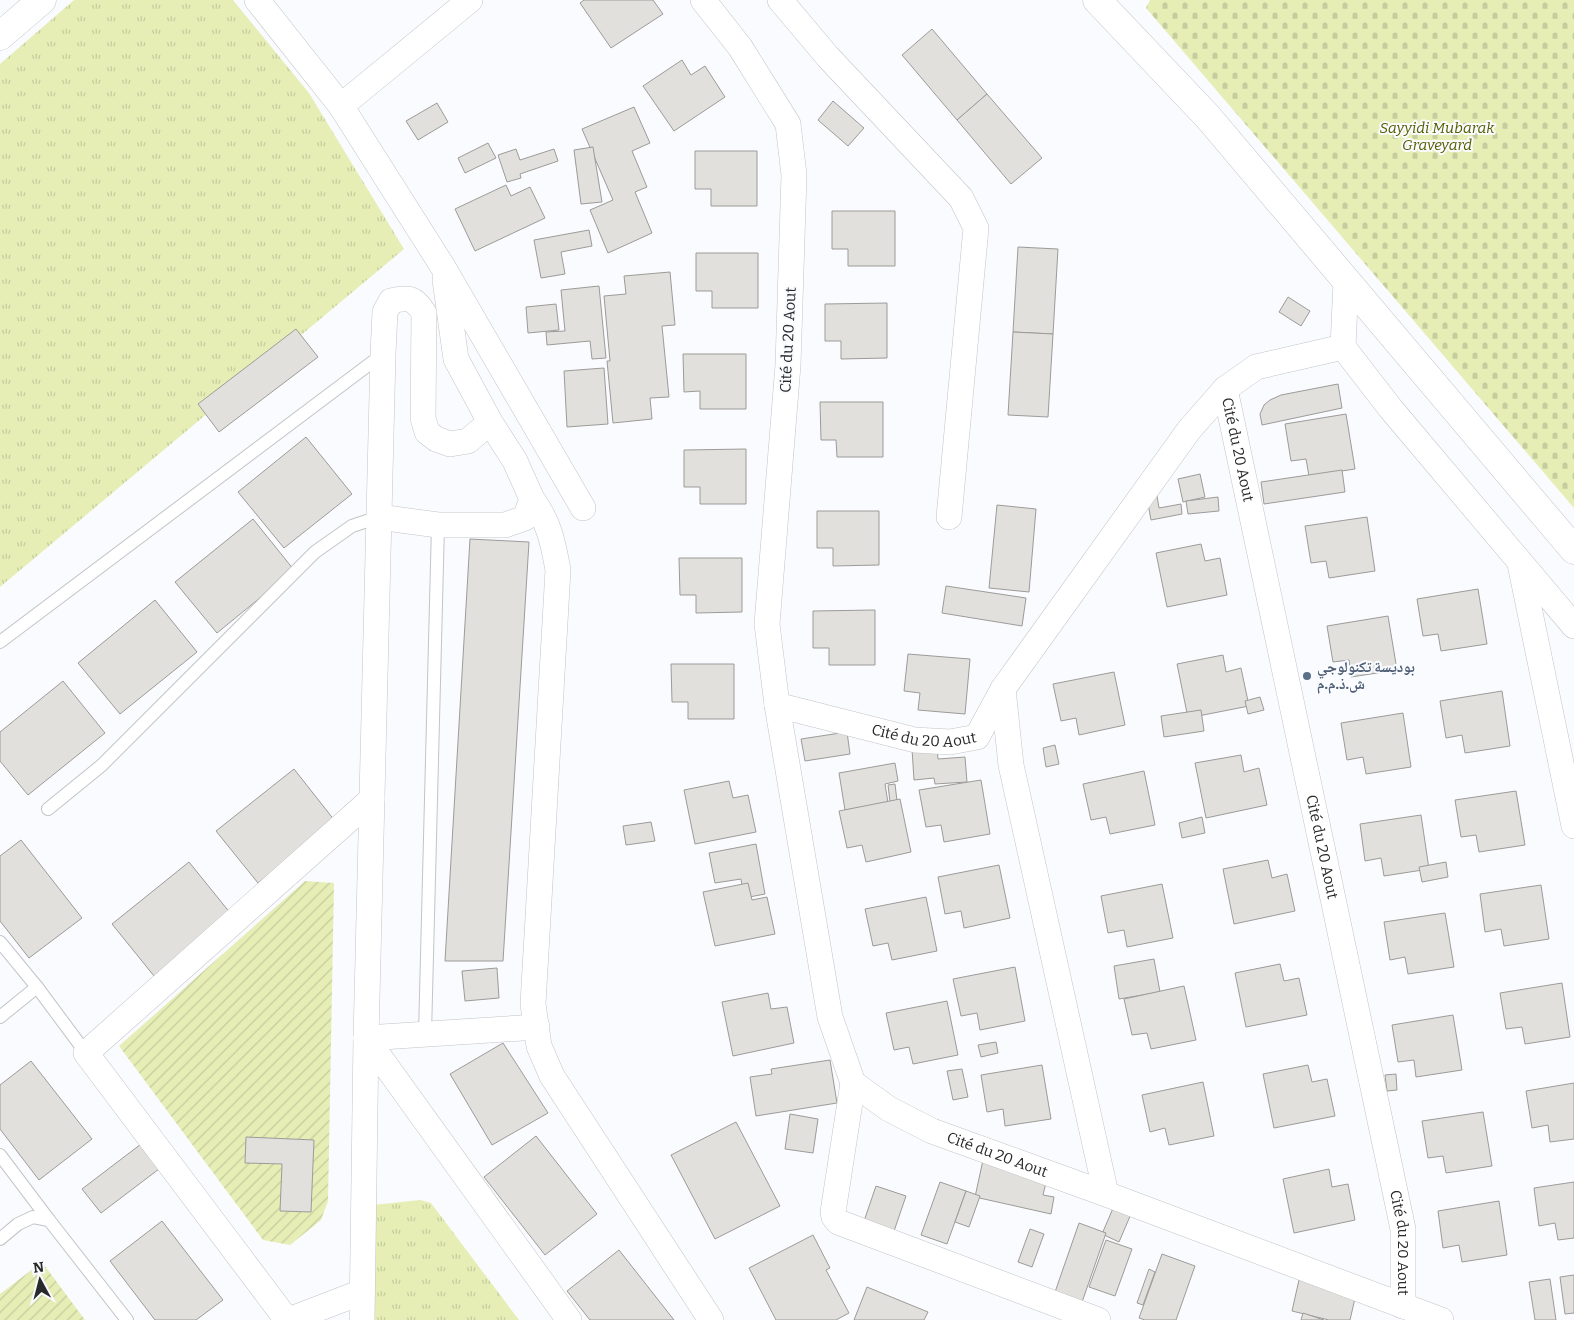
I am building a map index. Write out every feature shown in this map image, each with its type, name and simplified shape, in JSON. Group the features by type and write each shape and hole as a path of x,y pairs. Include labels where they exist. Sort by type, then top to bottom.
{"street":[{"path":"0,36 42,0"},
{"path":"257,0 341,106 443,267 584,508"},
{"path":"341,106 470,0"},
{"name":"Cité du 20 Aout","path":"703,0 740,47 788,124 794,175 788,365 767,624 777,706 830,1017 853,1083 833,1212 834,1217 838,1222 1098,1320"},
{"path":"780,0 828,57 961,198 976,228 949,517"},
{"path":"1097,0 1208,117 1574,550"},
{"path":"443,267 456,359 490,422 515,461 532,499 542,512 552,537 558,570 533,1004 539,1046 552,1076 712,1320"},
{"path":"1346,281 1343,347 1391,409 1574,626"},
{"path":"362,1320 366,1038 383,354 385,312 391,300 405,298 418,303 424,313 423,418 427,432 436,439 450,444 468,441 490,422"},
{"name":"Cité du 20 Aout","path":"777,706 915,740 950,742 977,736 1003,689 1189,430 1225,389 1256,367 1343,347"},
{"name":"Cité du 20 Aout","path":"1225,389 1403,1229 1403,1306"},
{"path":"379,517 438,525 505,525 525,518 532,499"},
{"path":"1519,561 1574,826"},
{"path":"1003,689 1011,765 1106,1194"},
{"path":"362,1292 288,1320 86,1053 372,799"},
{"path":"366,1038 537,1027"},
{"path":"366,1038 570,1320"},
{"name":"Cité du 20 Aout","path":"853,1083 889,1109 932,1131 1106,1194 1441,1320"}],"lane":[{"path":"0,642 383,354"},
{"path":"48,809 102,765 315,552 335,536 352,526 379,517"},
{"path":"425,1034 438,525"},
{"path":"0,942 37,987 86,1053"},
{"path":"0,1017 37,987"},
{"path":"0,1155 126,1320"},
{"path":"0,1240 18,1224 33,1217 49,1220"}],"green space":[{"path":"74,0 233,0 309,93 404,249 0,587 0,64"},
{"name":"Sayyidi Mubarak Graveyard","path":"1150,0 1574,0 1574,508 1146,8"},
{"path":"305,881 334,883 328,1201 321,1220 290,1245 263,1240 119,1046"},
{"path":"420,1200 431,1203 519,1320 371,1320 373,1205"},
{"path":"42,1262 85,1320 0,1320 0,1294"}],"building":[{"path":"584,0 653,0 663,14 611,48 580,3"},
{"path":"932,29 987,94 957,120 902,55"},
{"path":"682,60 691,75 705,66 725,97 674,131 643,86"},
{"path":"987,94 1042,158 1011,184 957,120"},
{"path":"833,101 864,128 848,146 818,120"},
{"path":"437,103 448,122 418,140 406,121"},
{"path":"634,107 650,143 632,151 647,187 635,192 652,233 608,253 590,210 613,200 582,129"},
{"path":"488,143 496,158 465,173 458,158"},
{"path":"593,147 602,202 581,204 574,150"},
{"path":"516,149 520,160 554,149 558,161 520,174 521,178 507,182 498,155"},
{"path":"695,151 757,151 757,206 711,206 711,189 695,189"},
{"path":"506,185 511,196 530,187 545,218 475,251 455,209"},
{"path":"832,211 895,211 895,266 848,266 848,249 832,249"},
{"path":"589,230 592,246 561,252 565,274 541,278 534,240"},
{"path":"1018,247 1058,249 1053,334 1013,332"},
{"path":"696,253 758,253 758,308 712,308 712,291 696,291"},
{"path":"670,272 675,325 662,326 669,397 650,398 652,419 613,423 607,361 610,361 604,296 626,294 624,276"},
{"path":"599,286 606,358 592,359 590,341 547,345 546,332 565,331 561,290"},
{"path":"1288,297 1310,311 1301,326 1279,312"},
{"path":"887,303 887,358 841,359 841,341 825,341 825,304"},
{"path":"556,304 559,330 528,333 526,307"},
{"path":"296,329 318,357 219,432 198,404"},
{"path":"1013,332 1053,334 1048,417 1008,415"},
{"path":"683,354 746,354 746,409 700,409 700,391 684,392"},
{"path":"604,368 608,424 567,427 564,371"},
{"path":"1338,384 1342,408 1262,425 1260,414 1264,405 1270,400 1281,395"},
{"path":"820,402 883,402 883,457 837,457 836,440 821,440"},
{"path":"1346,414 1355,469 1309,476 1306,459 1291,461 1285,424"},
{"path":"306,437 352,494 284,548 238,492"},
{"path":"746,449 746,504 700,504 700,487 684,487 684,450"},
{"path":"1342,470 1345,492 1264,504 1261,482"},
{"path":"1200,474 1205,497 1183,502 1178,479"},
{"path":"1156,490 1159,508 1181,504 1182,514 1151,520 1146,492"},
{"path":"1218,497 1219,511 1188,514 1186,501"},
{"path":"997,505 1036,509 1029,592 989,588"},
{"path":"817,511 879,511 879,565 833,566 833,548 817,548"},
{"path":"1367,517 1375,571 1329,578 1326,561 1311,563 1305,526"},
{"path":"253,519 294,570 217,633 175,582"},
{"path":"470,539 529,542 503,961 445,961"},
{"path":"1201,544 1205,561 1220,558 1227,595 1167,607 1156,553"},
{"path":"679,558 742,558 742,612 696,613 696,595 680,595"},
{"path":"946,586 1026,598 1022,626 942,613"},
{"path":"1478,589 1487,644 1441,651 1438,634 1423,636 1417,599"},
{"path":"155,600 197,652 120,714 78,663"},
{"path":"875,610 875,665 829,665 829,648 813,648 813,611"},
{"path":"1388,616 1397,670 1351,677 1349,660 1333,662 1327,626"},
{"path":"908,654 970,659 965,714 918,710 920,693 904,691"},
{"path":"1223,655 1226,672 1241,668 1249,706 1188,718 1177,664"},
{"path":"671,664 734,664 734,719 688,719 688,702 672,702"},
{"path":"1114,672 1125,725 1079,735 1076,718 1061,721 1053,684"},
{"path":"63,681 105,733 28,795 0,761 0,732"},
{"path":"1502,691 1510,746 1465,753 1462,735 1446,738 1440,701"},
{"path":"1260,697 1264,710 1248,714 1245,701"},
{"path":"1201,710 1204,731 1164,737 1161,716"},
{"path":"1403,713 1411,767 1366,774 1363,757 1347,760 1341,723"},
{"path":"847,732 850,754 805,761 801,739"},
{"path":"1055,745 1059,764 1046,767 1043,748"},
{"path":"937,747 938,759 965,757 967,782 935,784 934,778 914,780 912,749"},
{"path":"1241,755 1244,772 1259,768 1267,805 1206,818 1195,763"},
{"path":"895,763 898,781 885,784 888,803 845,810 839,773"},
{"path":"294,769 335,821 258,883 216,831"},
{"path":"1144,771 1155,825 1110,834 1106,817 1091,820 1083,784"},
{"path":"981,780 990,834 944,842 941,825 926,827 919,790"},
{"path":"729,781 733,798 748,795 756,832 695,844 684,790"},
{"path":"895,784 897,801 890,802 888,785"},
{"path":"1516,791 1525,845 1479,852 1476,835 1461,837 1455,800"},
{"path":"900,799 911,852 866,862 862,845 847,848 839,811"},
{"path":"1421,815 1429,869 1384,876 1381,858 1365,861 1360,824"},
{"path":"1202,817 1205,833 1182,838 1179,823"},
{"path":"651,822 655,841 626,845 623,826"},
{"path":"21,840 82,918 29,958 0,921 0,856"},
{"path":"756,844 765,894 744,898 741,879 715,883 709,853"},
{"path":"1268,860 1272,878 1287,874 1295,911 1234,924 1223,869"},
{"path":"189,862 231,914 154,976 112,924"},
{"path":"1446,862 1448,877 1422,882 1419,867"},
{"path":"999,865 1010,918 964,928 961,911 945,914 938,877"},
{"path":"748,883 752,900 767,897 775,934 715,946 703,892"},
{"path":"1162,884 1173,938 1127,947 1124,930 1108,933 1101,896"},
{"path":"1541,885 1549,939 1504,946 1501,929 1485,932 1480,894"},
{"path":"926,897 937,951 892,960 888,943 873,946 865,909"},
{"path":"1445,913 1454,967 1408,974 1405,957 1390,960 1384,922"},
{"path":"1154,959 1160,992 1119,999 1114,966"},
{"path":"1280,964 1284,981 1299,978 1307,1015 1246,1027 1235,973"},
{"path":"1015,967 1025,1021 980,1030 977,1013 961,1016 953,979"},
{"path":"497,968 499,998 465,1001 462,971"},
{"path":"1562,983 1570,1037 1525,1044 1522,1027 1506,1029 1500,993"},
{"path":"1184,986 1196,1040 1151,1049 1147,1033 1132,1035 1124,999"},
{"path":"768,993 771,1009 787,1007 794,1043 733,1056 722,1002"},
{"path":"947,1001 958,1055 913,1064 909,1047 894,1050 886,1013"},
{"path":"1453,1015 1462,1070 1416,1077 1414,1060 1398,1062 1392,1025"},
{"path":"996,1042 998,1053 981,1057 978,1045"},
{"path":"503,1043 548,1113 492,1145 450,1074"},
{"path":"830,1060 837,1103 756,1116 750,1077 772,1074 771,1069"},
{"path":"31,1061 92,1139 39,1180 0,1129 0,1085"},
{"path":"1042,1065 1051,1119 1005,1126 1003,1109 987,1112 981,1075"},
{"path":"1308,1065 1312,1082 1327,1079 1335,1116 1274,1128 1263,1074"},
{"path":"962,1069 968,1097 953,1100 947,1071"},
{"path":"1396,1074 1397,1090 1387,1091 1385,1075"},
{"path":"1203,1082 1214,1136 1169,1145 1165,1128 1150,1132 1142,1095"},
{"path":"1574,1083 1574,1139 1550,1142 1548,1125 1532,1128 1526,1091"},
{"path":"1483,1112 1492,1166 1446,1173 1443,1156 1428,1158 1422,1121"},
{"path":"790,1114 818,1119 813,1153 785,1149"},
{"path":"736,1122 780,1206 715,1239 671,1155"},
{"path":"536,1136 597,1214 545,1255 484,1177"},
{"path":"246,1137 314,1140 311,1212 280,1211 282,1164 245,1163"},
{"path":"145,1141 163,1166 101,1213 82,1189"},
{"path":"983,1160 1048,1174 1043,1195 1054,1197 1051,1214 975,1197"},
{"path":"1329,1169 1332,1187 1348,1184 1355,1220 1294,1233 1283,1179"},
{"path":"940,1182 966,1191 947,1244 921,1235"},
{"path":"1574,1182 1574,1238 1558,1240 1555,1223 1539,1226 1534,1188"},
{"path":"876,1186 906,1196 892,1237 862,1227"},
{"path":"966,1191 980,1196 969,1227 955,1222"},
{"path":"1499,1201 1507,1255 1462,1262 1459,1245 1443,1248 1438,1211"},
{"path":"1114,1206 1131,1214 1119,1242 1102,1234"},
{"path":"162,1221 223,1300 196,1320 155,1320 110,1261"},
{"path":"1079,1223 1106,1233 1081,1305 1054,1295"},
{"path":"1030,1229 1044,1234 1032,1267 1018,1262"},
{"path":"813,1235 830,1268 826,1270 849,1313 836,1320 776,1320 749,1268"},
{"path":"1106,1240 1132,1249 1115,1296 1089,1287"},
{"path":"619,1250 674,1320 590,1320 567,1291"},
{"path":"1162,1254 1195,1266 1176,1320 1145,1320 1139,1318"},
{"path":"1149,1269 1155,1272 1143,1305 1137,1303"},
{"path":"1574,1275 1574,1313 1565,1314 1560,1277"},
{"path":"1550,1279 1556,1320 1535,1320 1529,1282"},
{"path":"1299,1280 1356,1294 1350,1320 1329,1320 1292,1311"},
{"path":"867,1287 928,1312 924,1320 854,1320"},
{"path":"1303,1313 1324,1320 1301,1320"}],"place":[{"name":"بوديسة تكنولوجي ش.ذ.م.م","path":"1307,676"}]}
